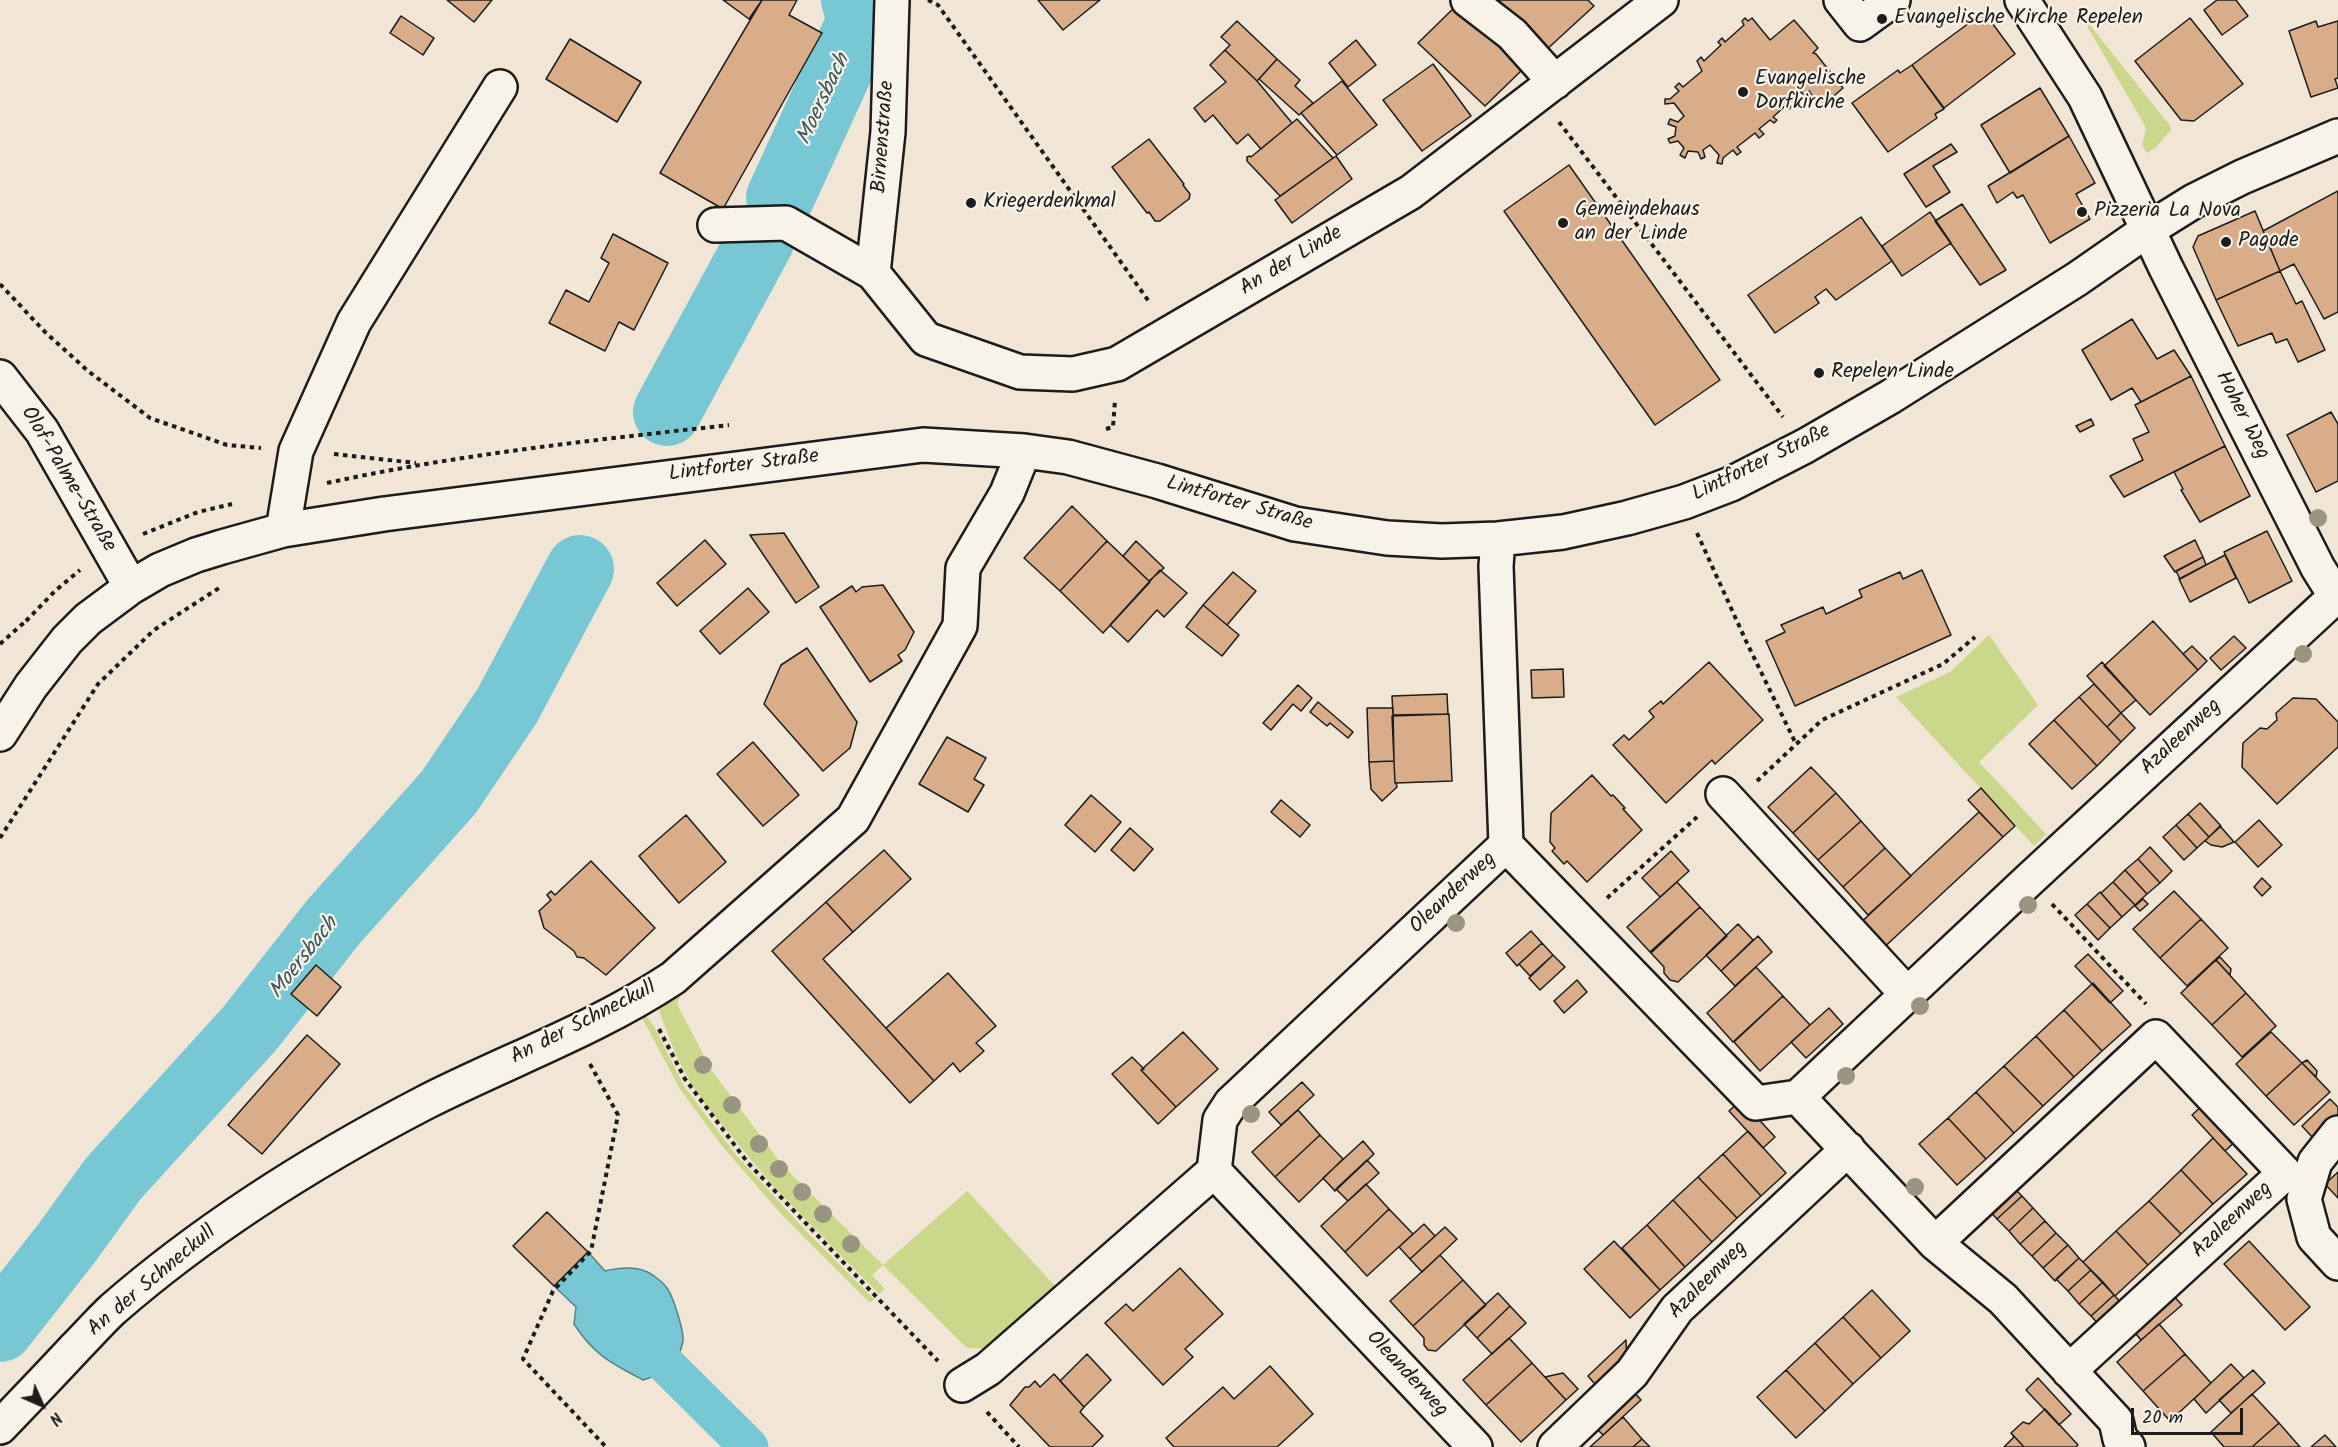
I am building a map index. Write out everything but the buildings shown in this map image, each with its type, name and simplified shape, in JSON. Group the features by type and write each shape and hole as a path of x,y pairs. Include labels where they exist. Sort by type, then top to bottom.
{"street":[{"name":"Birnenstraße","path":"873,273 888,132 892,0"},
{"path":"1468,0 1512,34 1547,89"},
{"name":"An der Linde","path":"873,273 926,339 1020,372 1073,374 1117,363 1411,192 1661,0"},
{"path":"1841,0 1860,24 1893,0"},
{"name":"Hoher Weg","path":"2022,0 2085,97 2166,268 2308,548 2337,598"},
{"path":"283,530 296,451 354,322 500,87"},
{"name":"Lintforter Straße","path":"0,734 31,686 67,640 88,619 131,587 160,570 196,555 283,530 384,514 923,445 1024,451 1068,457 1157,481 1295,524 1387,538 1442,541 1498,539 1563,532 1627,518 1684,502 1731,484 1805,446 1890,397 2077,279 2194,201 2242,177 2338,136"},
{"path":"715,225 786,223 873,273"},
{"name":"Olof-Palme-Straße","path":"0,376 42,431 131,587"},
{"name":"An der Schneckull","path":"0,1427 112,1311 192,1245 309,1168 425,1103 500,1066 574,1034 643,998 673,978 853,819 960,626 963,568 1007,493 1024,451"},
{"name":"Oleanderweg","path":"1475,1447 1214,1171 1220,1120 1231,1103 1506,845 1496,566 1498,539"},
{"name":"Azaleenweg","path":"1798,1097 2030,879 2337,598"},
{"path":"1723,794 1907,994"},
{"path":"1506,845 1756,1103 1798,1097 1935,1243 2003,1299 2115,1421 2120,1444"},
{"path":"1935,1243 2156,1037"},
{"name":"Azaleenweg","path":"2069,1371 2285,1173 2156,1037"},
{"path":"2338,1133 2315,1162 2304,1200 2314,1237 2338,1263"},
{"name":"Azaleenweg","path":"1555,1447 1632,1373 1677,1309 1848,1149"},
{"path":"962,1385 988,1370 1214,1171"}],"path":[{"path":"928,0 938,5 1170,333"},
{"path":"1547,89 1805,446"},
{"path":"0,284 45,332 88,371 150,418 227,445 422,464"},
{"path":"1105,430 1113,428 1117,363"},
{"path":"538,446 729,424"},
{"path":"1684,502 1746,641 1796,744"},
{"path":"0,838 98,684 154,630 213,591 223,587"},
{"path":"1580,923 1723,794 1745,792 1822,720 1943,664 1975,637"},
{"path":"2030,879 2150,1008 2156,1037"},
{"path":"643,998 684,1079 748,1163 1019,1447"},
{"path":"574,1034 618,1115 591,1251 553,1291 523,1359 606,1447"}],"green space":[{"path":"2089,24 2171,127 2156,147 2147,153 2142,145 2146,129 2144,124 2087,26"},
{"path":"1989,635 2038,705 1979,762 2046,834 2034,846 1896,697 1950,672"},
{"path":"682,992 677,1004 712,1071 783,1166 883,1265 872,1275 885,1289 879,1294 773,1186 709,1109 690,1082 676,1055 659,1011 659,1006"},
{"path":"645,1014 655,1028 684,1086 736,1155 810,1235 874,1299 870,1303 782,1215 722,1146 680,1089 641,1016"},
{"path":"967,1191 1057,1288 992,1349 967,1348 883,1265"}],"water":[{"path":"588,1252 605,1271 625,1268 640,1269 654,1276 667,1288 678,1314 683,1341 674,1362 657,1375 643,1380 604,1357 581,1335 574,1324 576,1307 554,1286"}],"waterway":[{"name":"Moersbach","path":"780,198 861,21 855,0"},
{"name":"Moersbach","path":"667,412 761,239"},
{"name":"Moersbach","path":"0,1328 66,1244 113,1179 251,1027 334,921 449,792 507,706 580,569"},
{"path":"630,1329 749,1447"}],"place":[{"name":"Evangelische Kirche Repelen","path":"1882,19"},
{"name":"Evangelische Dorfkirche","path":"1743,92"},
{"name":"Kriegerdenkmal","path":"971,203"},
{"name":"Pizzeria La Nova","path":"2082,212"},
{"name":"Gemeindehaus an der Linde","path":"1563,223"},
{"name":"Pagode","path":"2226,242"},
{"name":"Repelen Linde","path":"1819,373"}]}
